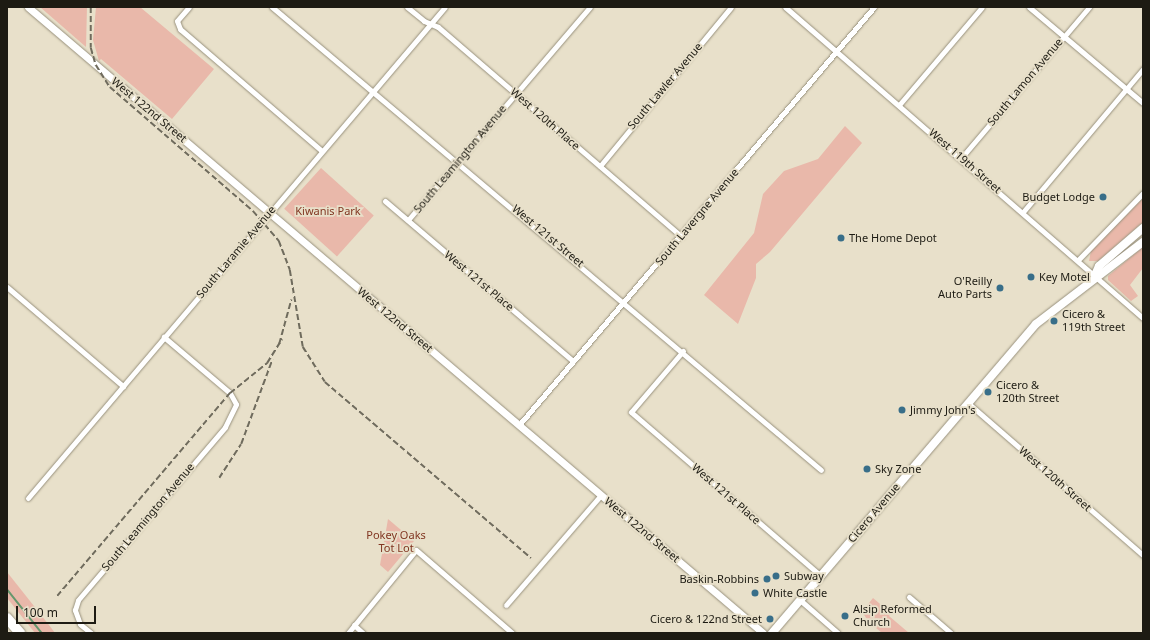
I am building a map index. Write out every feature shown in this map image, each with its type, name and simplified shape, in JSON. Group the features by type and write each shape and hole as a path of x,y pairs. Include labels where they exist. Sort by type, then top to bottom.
{"highway":[{"path":"7,619 19,633"}],"main road":[{"name":"Cicero Avenue","path":"1096,276 1099,266 1143,228"},
{"name":"Cicero Avenue","path":"772,633 1036,324 1096,276 1108,272 1143,242"}],"street":[{"name":"West 122nd Street","path":"28,7 762,633"},
{"path":"189,7 177,24 322,151"},
{"name":"West 121st Street","path":"272,7 367,87 375,90 459,160 821,470"},
{"name":"West 120th Place","path":"407,7 431,24 516,94 681,236"},
{"name":"South Laramie Avenue","path":"28,498 445,7"},
{"name":"South Leamington Avenue","path":"408,220 590,7"},
{"name":"South Lawler Avenue","path":"600,166 731,7"},
{"name":"West 119th Street","path":"785,7 962,157 1143,318"},
{"name":"South Lavergne Avenue","path":"519,426 874,7"},
{"path":"899,105 982,7"},
{"path":"1029,7 1143,103"},
{"name":"South Lamon Avenue","path":"962,157 1089,7"},
{"path":"1024,212 1143,69"},
{"path":"1078,260 1143,193"},
{"name":"West 121st Place","path":"385,201 574,361"},
{"path":"7,287 123,386"},
{"name":"South Leamington Avenue","path":"90,633 80,624 75,610 78,600 225,427 236,404 230,393 164,337"},
{"name":"West 121st Place","path":"683,351 631,412 821,576"},
{"name":"West 120th Street","path":"968,404 1143,555"},
{"path":"506,604 601,495"},
{"path":"348,633 416,550 512,633"},
{"path":"909,597 951,633"},
{"path":"800,600 838,633"},
{"path":"354,625 363,633"}],"green space":[{"path":"40,7 87,7 86,47"},
{"path":"96,7 140,7 214,69 172,119 101,59 99,61 93,40"},
{"path":"845,126 862,143 770,252 756,264 756,278 738,324 704,295 754,233 763,194 784,171 818,159"},
{"name":"Kiwanis Park","path":"321,168 374,216 337,256 284,209"},
{"path":"1143,198 1143,222 1098,261 1089,261 1091,251"},
{"path":"1143,247 1143,268 1130,285 1138,296 1131,301 1108,280 1108,276"},
{"name":"Pokey Oaks Tot Lot","path":"388,519 414,541 388,572 380,565"},
{"path":"7,572 55,633 35,633 7,598"},
{"path":"873,598 891,613 889,616 909,633 882,633 869,622 862,612"}],"waterway":[{"path":"7,589 42,633"}],"railway":[{"path":"91,7 91,48 96,65 110,87 253,211 279,241 290,270 303,347 325,382 531,558"},
{"path":"279,344 291,300"},
{"path":"57,596 230,393 267,363 282,339"},
{"path":"219,478 241,444 272,360"}],"place":[{"name":"Budget Lodge","path":"1103,197"},
{"name":"The Home Depot","path":"841,238"},
{"name":"Key Motel","path":"1031,277"},
{"name":"O'Reilly Auto Parts","path":"1000,288"},
{"name":"Cicero & 119th Street","path":"1054,321"},
{"name":"Cicero & 120th Street","path":"988,392"},
{"name":"Jimmy John's","path":"902,410"},
{"name":"Sky Zone","path":"867,469"},
{"name":"Subway","path":"776,576"},
{"name":"Baskin-Robbins","path":"767,579"},
{"name":"White Castle","path":"755,593"},
{"name":"Alsip Reformed Church","path":"845,616"},
{"name":"Cicero & 122nd Street","path":"770,619"}]}
